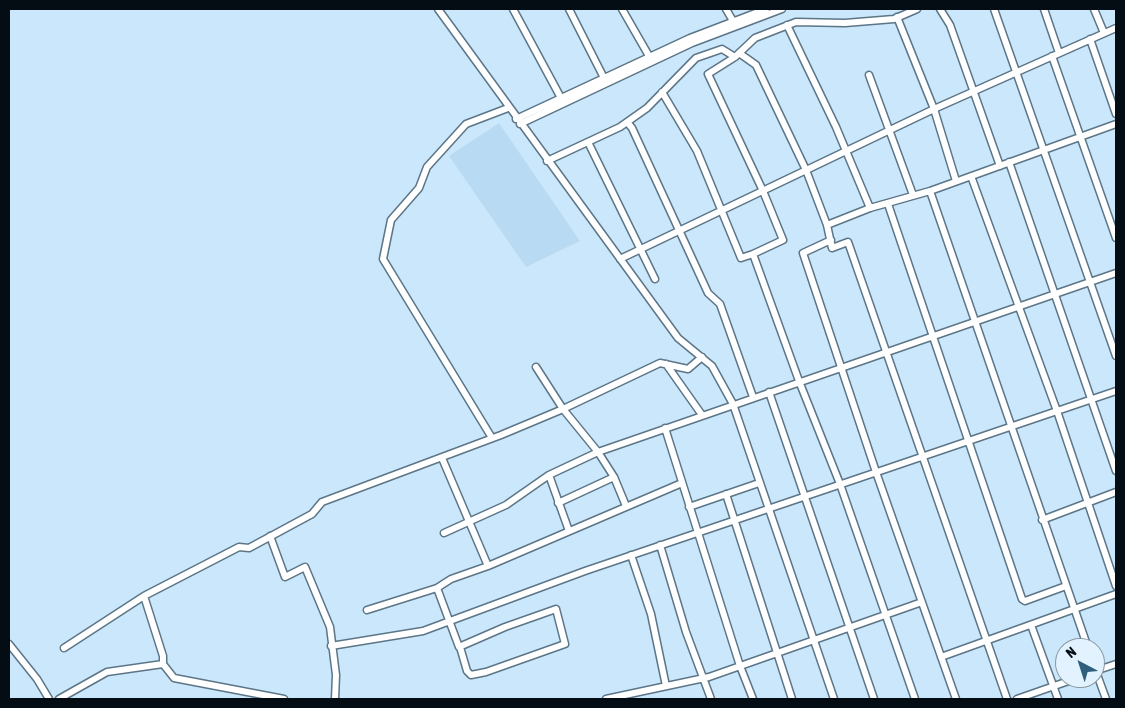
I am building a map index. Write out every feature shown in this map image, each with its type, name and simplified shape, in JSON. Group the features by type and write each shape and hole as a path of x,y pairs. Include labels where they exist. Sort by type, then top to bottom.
{"street":[{"path":"438,9 518,122 678,338 712,366 733,404 834,699"},
{"path":"513,9 561,98"},
{"path":"569,9 604,78"},
{"path":"622,9 649,56"},
{"path":"726,9 733,21"},
{"path":"518,122 561,98 649,56 766,9"},
{"path":"518,122 692,43 782,9"},
{"path":"662,92 697,151 741,258 782,240 763,191 708,74 737,55 755,38 796,22 845,23 897,17 917,9"},
{"path":"940,9 950,25 975,91 1000,166"},
{"path":"994,9 1116,356"},
{"path":"1044,9 1059,53"},
{"path":"1094,9 1104,33"},
{"path":"897,17 934,109 956,181"},
{"path":"787,26 846,151 870,208"},
{"path":"620,259 934,109 1116,28"},
{"path":"1090,39 1116,114"},
{"path":"548,161 627,122 647,108 696,58 722,49 756,65 806,170 827,225 832,248 848,242 1007,699"},
{"path":"1052,56 1116,238"},
{"path":"869,75 913,195"},
{"path":"492,438 382,259 392,220 419,188 427,167 466,124 508,108"},
{"path":"627,122 632,128 708,293 720,304 753,397"},
{"path":"827,225 870,208 930,191 1116,124"},
{"path":"588,142 655,279"},
{"path":"1009,162 1116,471"},
{"path":"971,176 1058,411 1116,586"},
{"path":"930,191 1042,520 1084,638"},
{"path":"888,204 1022,599 1025,601 1066,586"},
{"path":"830,240 803,253 876,472 956,699"},
{"path":"753,254 799,381 840,484 915,699"},
{"path":"444,533 517,498 531,485 598,452 1116,273"},
{"path":"64,648 144,596 239,547 249,548 312,514 322,502 442,458 564,409 660,363 688,369 702,357"},
{"path":"666,364 702,415"},
{"path":"536,367 564,409 598,452 614,477 626,506"},
{"path":"331,646 423,631 660,545 1116,391"},
{"path":"769,392 874,699"},
{"path":"665,428 740,666 753,699"},
{"path":"442,458 488,566"},
{"path":"549,475 569,531"},
{"path":"558,503 614,477"},
{"path":"367,610 437,588 451,579 488,566 682,483"},
{"path":"689,507 759,483"},
{"path":"1042,520 1116,492"},
{"path":"726,494 792,699"},
{"path":"270,536 285,577 305,567 330,627 336,675 335,699"},
{"path":"660,545 702,678 711,699"},
{"path":"632,555 651,614 666,686"},
{"path":"437,588 448,621 460,646 467,671 471,675 486,672 564,644 556,609 505,627 460,646"},
{"path":"941,657 1116,594"},
{"path":"144,596 163,656 163,664 174,678 284,699"},
{"path":"606,699 702,678 922,602"},
{"path":"1032,625 1058,699"},
{"path":"9,644 37,678 49,699"},
{"path":"59,699 107,672 163,664"},
{"path":"1017,699 1054,687"}],"shaded area":[{"path":"499,123 580,241 526,267 449,156"}]}
